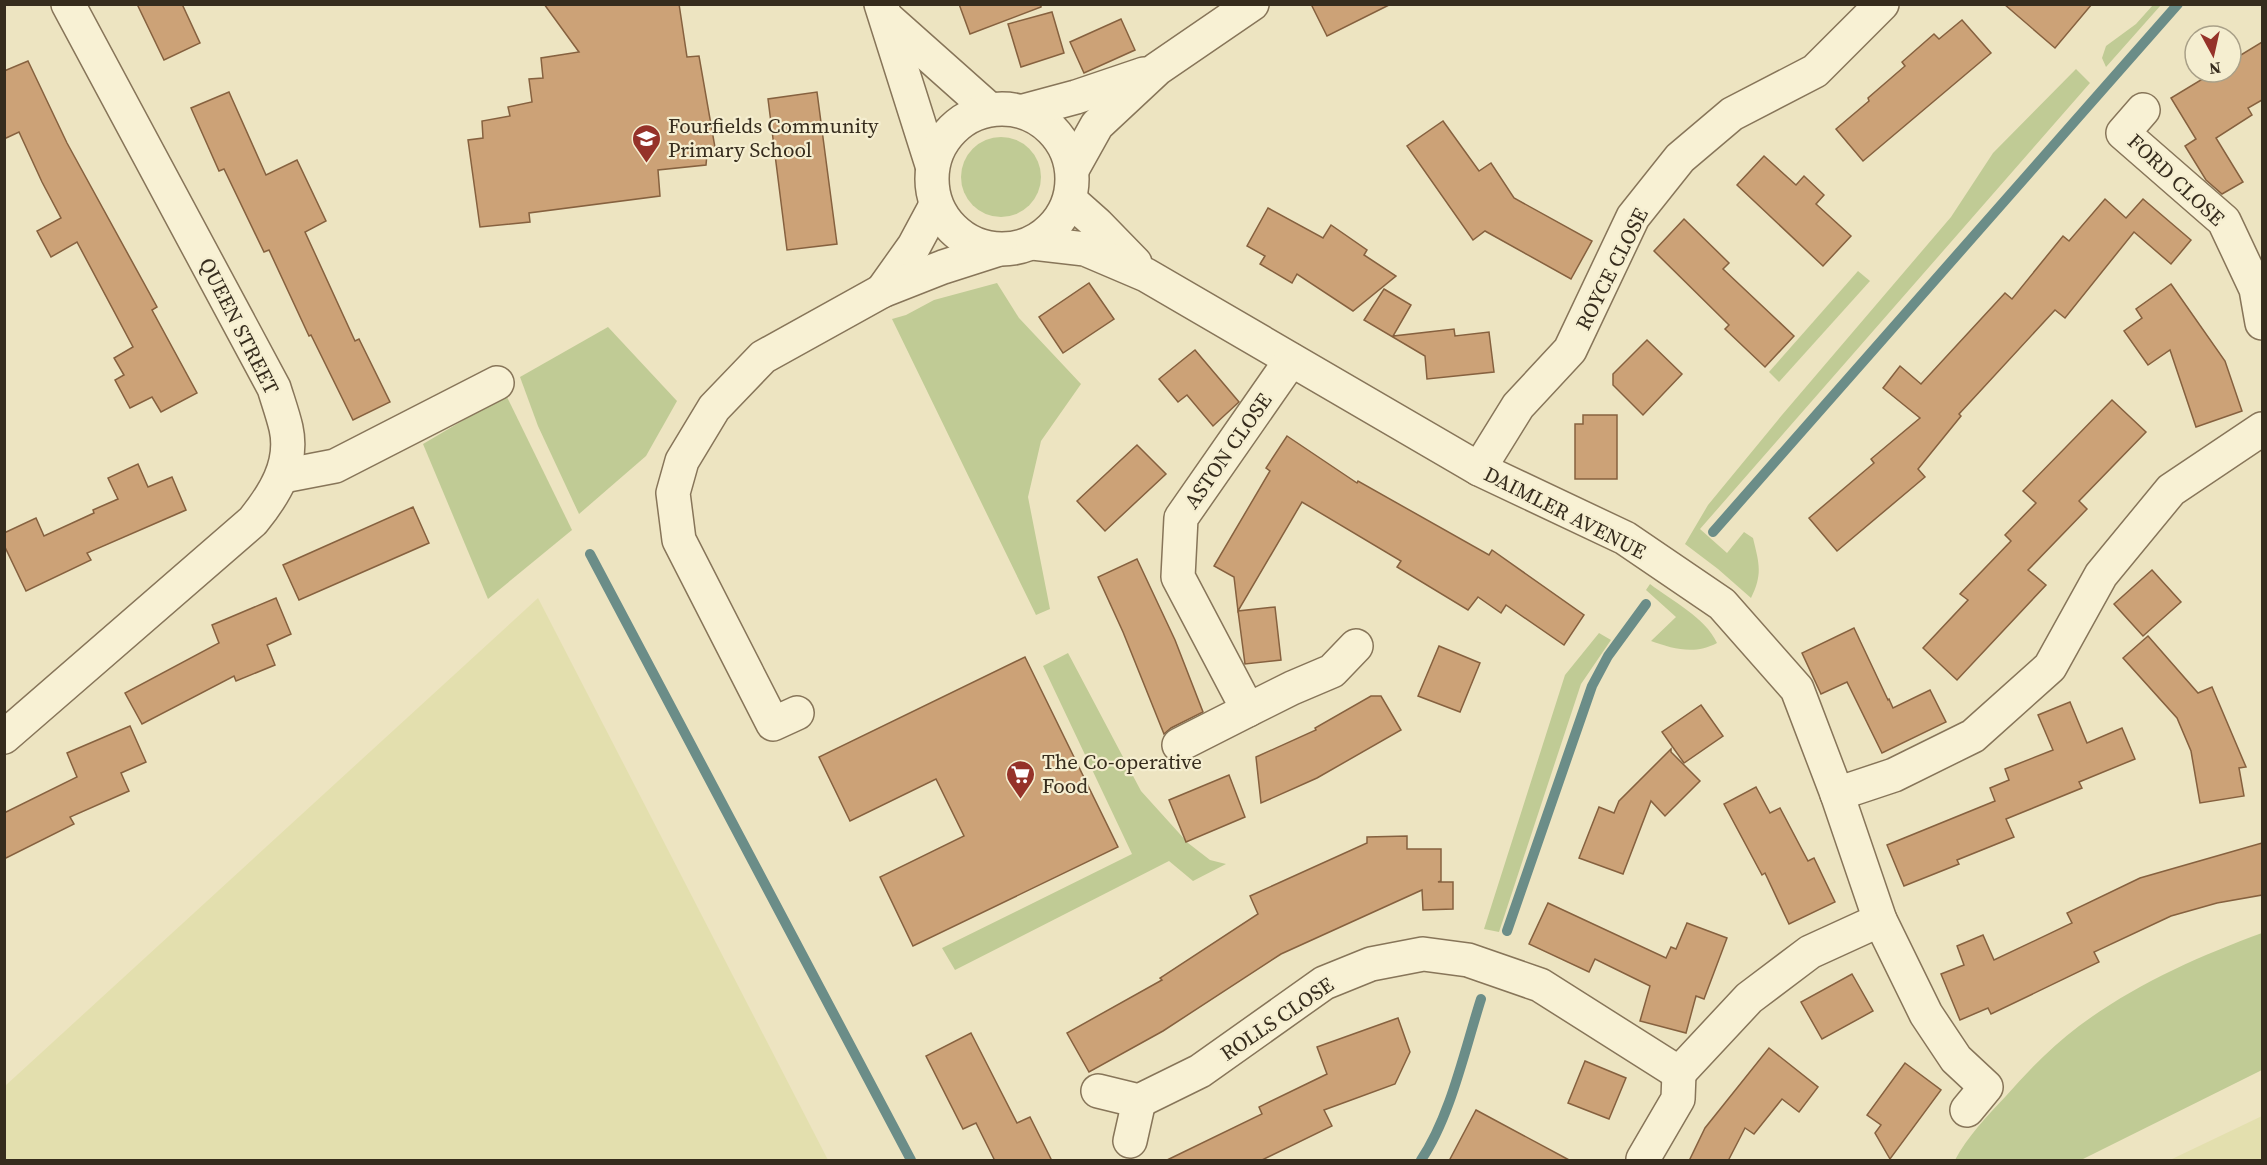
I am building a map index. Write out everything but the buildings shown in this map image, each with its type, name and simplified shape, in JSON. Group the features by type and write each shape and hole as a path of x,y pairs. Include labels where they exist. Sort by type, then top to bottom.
{"street":[{"name":"QUEEN STREET","path":"4,737 253,521 271,500 283,476 287,455 287,430 274,388 68,4"},
{"path":"1073,168 1097,124 1157,69 1252,4"},
{"name":"ROYCE CLOSE","path":"1479,469 1518,406 1570,350 1633,217 1680,158 1732,114 1815,71 1882,4"},
{"path":"884,12 988,109"},
{"path":"884,12 932,165"},
{"path":"996,250 962,238 945,220 936,206 931,182 932,165 941,142 948,132 968,116 988,109 1024,111 1076,97 1157,69"},
{"name":"FORD CLOSE","path":"2143,110 2123,133 2224,221 2256,289 2262,323"},
{"path":"797,713 773,724 679,540 673,493 681,461 714,408 763,357 882,291 996,250 1034,243 1053,228 1070,200 1073,168 1069,154 1057,133 1046,123 1024,111"},
{"name":"DAIMLER AVENUE","path":"1070,200 1097,224 1146,275"},
{"path":"882,291 914,246 936,206"},
{"name":"DAIMLER AVENUE","path":"1034,243 1085,249 1146,275 1479,469 1625,538 1722,604 1797,690 1837,794 1880,920 1926,1014 1956,1059 1986,1087 1967,1110"},
{"name":"ASTON CLOSE","path":"1248,710 1178,577 1181,518 1291,360"},
{"path":"283,476 335,466 497,383"},
{"path":"1837,794 1894,775 1973,736 2050,667 2101,575 2171,490 2262,429"},
{"path":"1179,745 1292,688 1332,671 1356,646"},
{"path":"1643,1159 1678,1099 1679,1073 1749,998 1810,952 1880,920"},
{"name":"ROLLS CLOSE","path":"1139,1101 1200,1071 1324,983 1371,964 1423,954 1468,960 1540,985 1679,1073"},
{"path":"1098,1091 1139,1101 1130,1142"}],"shaded area":[{"path":"538,598 828,1160 5,1160 5,1086"},
{"path":"2262,1116 2262,1160 2170,1160"}],"green space":[{"path":"2153,5 2161,5 2106,67 2102,58 2106,46 2136,24"},
{"path":"2076,69 2090,83 1700,529 1727,553 1744,532 1753,538 1759,568 1755,590 1751,598 1685,544 1708,505 1951,217 1993,153"},
{"path":"1001,137 1016,140 1029,149 1038,162 1041,177 1038,192 1029,205 1016,214 1001,217 986,214 973,205 964,192 961,177 964,162 973,149 986,140"},
{"path":"1858,271 1870,281 1779,382 1769,372"},
{"path":"997,283 1019,318 1081,384 1041,441 1028,497 1050,609 1036,615 892,319 906,315 934,300"},
{"path":"608,327 677,401 646,456 579,514 538,426 520,377"},
{"path":"506,395 572,530 488,599 423,444"},
{"path":"1650,584 1696,617 1705,625 1717,643 1700,649 1684,650 1651,641 1676,617 1646,590"},
{"path":"1599,633 1611,640 1581,684 1499,932 1484,929 1565,675"},
{"path":"1068,653 1141,791 1188,843 1210,860 1226,864 1193,881 1169,861 955,970 942,948 1132,854 1043,666"},
{"path":"2262,933 2262,1070 2081,1160 1955,1160 1978,1127 2023,1077 2079,1026 2144,985 2215,951"}],"waterway":[{"path":"1713,532 2178,4"},
{"path":"590,554 911,1160"},
{"path":"1507,931 1592,686 1608,656 1646,604"},
{"path":"1421,1160 1449,1104 1481,999"}],"place":[{"name":"Fourfields Community Primary School","path":"647,164"},
{"name":"The Co-operative Food","path":"1021,800"}]}
